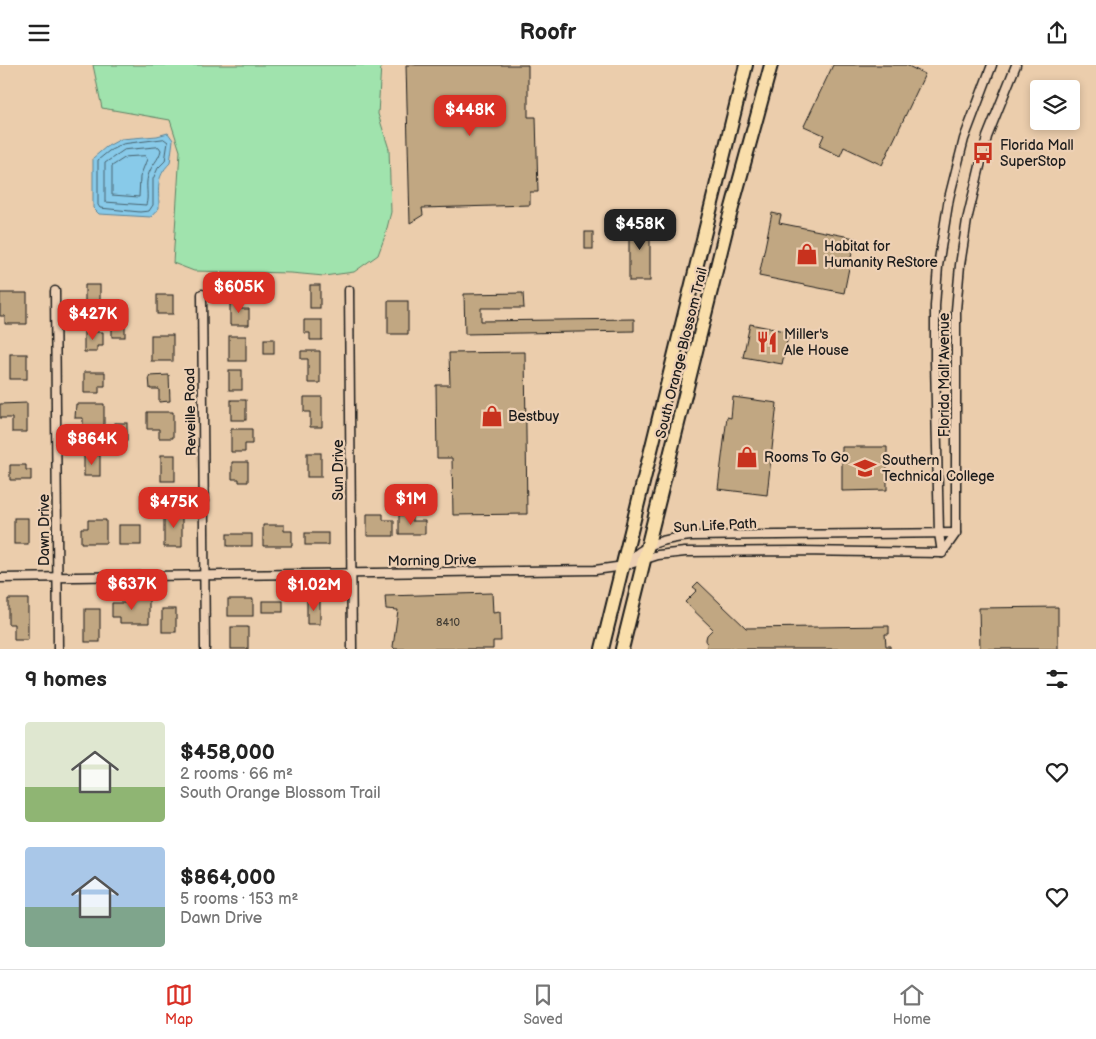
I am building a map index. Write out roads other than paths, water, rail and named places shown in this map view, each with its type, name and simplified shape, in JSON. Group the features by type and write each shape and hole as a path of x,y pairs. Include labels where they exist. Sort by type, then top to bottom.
{"main road":[{"name":"South Orange Blossom Trail","path":"602,649 746,65"},
{"name":"South Orange Blossom Trail","path":"622,649 729,218 771,65"}],"street":[{"name":"Florida Mall Avenue","path":"942,553 939,533 935,361 935,306 938,266 949,198 964,139 992,65"},
{"name":"Florida Mall Avenue","path":"956,533 956,310 960,265 967,220 987,137 1016,65"},
{"name":"Sun Drive","path":"350,290 352,649"},
{"name":"Dawn Drive","path":"55,291 58,649"},
{"name":"Reveille Road","path":"202,294 205,649"},
{"name":"Sun Life Path","path":"624,566 638,551 649,544 691,536 956,533"},
{"path":"942,553 956,533"},
{"path":"798,551 800,535"},
{"name":"Sun Life Path","path":"624,566 646,558 685,552 942,553"},
{"name":"Morning Drive","path":"0,578 595,570 624,566"}],"water":[{"path":"168,133 173,140 170,163 165,168 160,179 159,208 151,217 99,214 93,208 93,158 106,147 121,139 157,136"}],"place":[{"name":"Florida Mall SuperStop","path":"983,153"},
{"name":"Habitat for Humanity ReStore","path":"807,254"},
{"name":"Miller's Ale House","path":"767,342"},
{"name":"Bestbuy","path":"492,416"},
{"name":"Rooms To Go","path":"747,457"},
{"name":"Southern Technical College","path":"865,468"}]}
